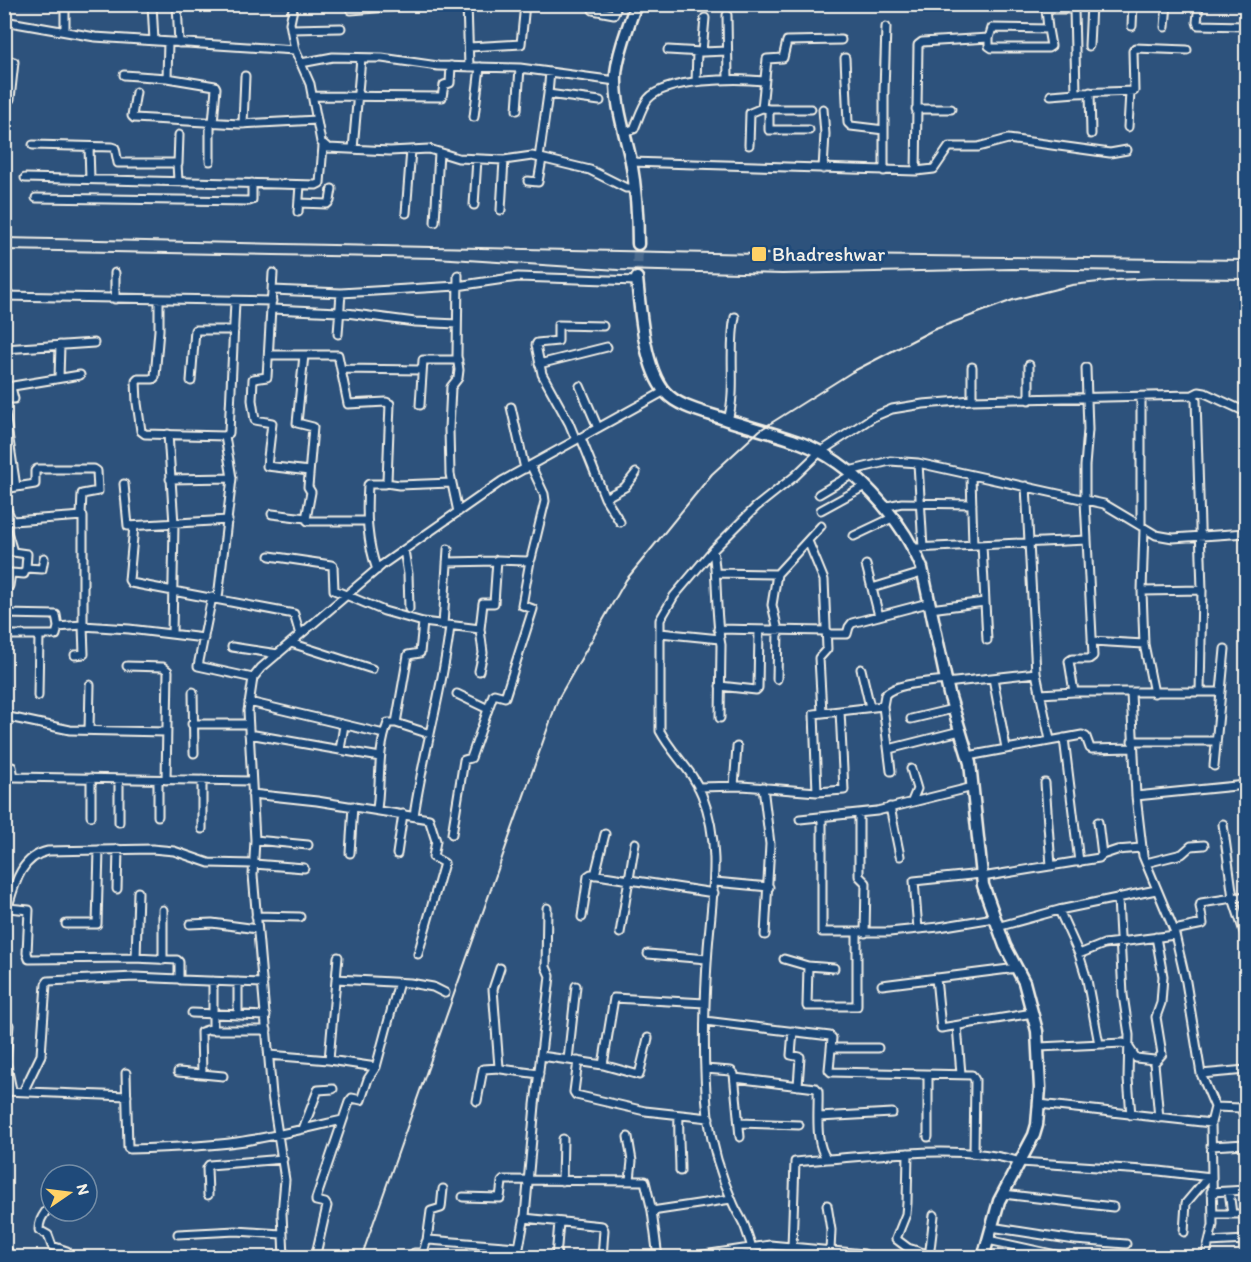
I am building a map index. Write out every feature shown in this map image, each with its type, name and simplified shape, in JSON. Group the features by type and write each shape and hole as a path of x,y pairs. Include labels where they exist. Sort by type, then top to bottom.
{"street":[{"path":"65,4 65,32"},
{"path":"152,4 154,41"},
{"path":"177,4 179,43"},
{"path":"25,178 300,185 320,183 323,146 310,84 295,50 290,23 294,4"},
{"path":"348,4 351,10 426,4"},
{"path":"467,4 469,67"},
{"path":"469,47 521,44 525,4"},
{"path":"592,10 614,14 618,4"},
{"path":"636,4 619,61 616,81 618,107 631,162 638,244"},
{"path":"1089,46 1091,4"},
{"path":"1132,26 1133,4"},
{"path":"1165,27 1167,4"},
{"path":"1198,4 1198,25 1246,26"},
{"path":"1048,29 992,28 989,47 1048,48 1051,46 1046,9 1074,7 1076,93"},
{"path":"727,15 728,79"},
{"path":"696,82 705,18"},
{"path":"4,21 95,37 295,50"},
{"path":"884,171 886,27"},
{"path":"291,29 340,28"},
{"path":"916,171 916,47 919,43 989,38"},
{"path":"809,130 769,130 764,81 767,59 783,58 788,41 841,40"},
{"path":"166,78 168,42"},
{"path":"1051,95 1130,92 1134,90 1133,51 1135,48 1187,50"},
{"path":"668,50 727,51"},
{"path":"301,63 333,57 382,58 451,66 520,68 616,81"},
{"path":"353,149 361,58"},
{"path":"845,58 848,123 851,126 884,130"},
{"path":"4,59 14,62 10,99"},
{"path":"312,96 442,97 444,85 450,83 451,66"},
{"path":"474,117 480,67"},
{"path":"517,110 520,68"},
{"path":"528,182 538,182 550,72"},
{"path":"124,75 166,78 216,87 210,161"},
{"path":"243,124 245,76"},
{"path":"624,132 634,129 646,101 655,93 696,82 728,79 764,81"},
{"path":"136,92 132,116 134,118 243,124 317,120"},
{"path":"1090,92 1091,135"},
{"path":"1128,127 1130,92"},
{"path":"548,94 600,101"},
{"path":"749,146 750,113 766,108 811,110"},
{"path":"823,109 825,134 823,169"},
{"path":"916,109 951,109"},
{"path":"178,181 179,135"},
{"path":"631,162 916,171 933,169 949,147 978,147 1004,139 1110,153 1127,150"},
{"path":"33,145 114,147 118,163 178,164"},
{"path":"323,146 353,149 429,149 458,158 477,159 504,160 532,156 590,170 626,188 634,188"},
{"path":"89,147 90,179"},
{"path":"406,213 411,150"},
{"path":"435,222 439,152"},
{"path":"474,205 477,159"},
{"path":"501,210 504,160"},
{"path":"36,198 249,201 252,200 252,183"},
{"path":"298,212 300,185"},
{"path":"298,202 327,204 330,201 332,189"},
{"path":"115,273 115,299"},
{"path":"273,273 266,378 254,378 252,400 255,421 272,423 267,466 309,471"},
{"path":"458,275 458,375 450,387 449,429 451,483 458,512"},
{"path":"273,290 341,293 457,286 518,277 637,280 646,345 651,363 665,391 688,406 802,443 820,452 851,473 865,486 918,548"},
{"path":"338,334 341,293"},
{"path":"4,296 235,301 415,322 457,324"},
{"path":"159,300 155,377 136,380 140,428 143,433 225,436 229,433 235,301"},
{"path":"728,420 731,403 732,336 735,317"},
{"path":"603,326 558,325 558,341 536,344 542,374 579,439 605,498 620,522"},
{"path":"191,381 195,330 234,330"},
{"path":"4,349 94,342"},
{"path":"59,378 60,345"},
{"path":"539,364 607,347"},
{"path":"269,355 338,355 348,404 386,402 390,404 386,483"},
{"path":"304,355 297,423 313,426 308,487 311,492 306,518"},
{"path":"420,405 424,359 458,360"},
{"path":"1029,365 1029,400"},
{"path":"972,367 972,400"},
{"path":"1074,692 1069,661 1091,659 1092,641 1085,501 1088,430 1086,368"},
{"path":"342,369 422,370"},
{"path":"4,399 14,399 11,387 13,386 81,375"},
{"path":"580,386 598,428"},
{"path":"284,1257 282,1213 285,1180 272,1095 256,916 255,840 248,724 253,678 377,570 458,512 502,482 665,391"},
{"path":"754,1257 745,1226 717,1164 709,1118 705,1069 705,1003 715,882 713,841 703,796 660,731 662,616 674,596 713,550 756,507 795,476 820,452 873,417 892,409 972,400 1141,397 1193,395 1198,392 1246,412"},
{"path":"1193,395 1196,400 1202,590 1200,692"},
{"path":"1141,397 1144,644 1154,693"},
{"path":"452,834 464,760 471,758 493,694 505,697 533,609 522,605 545,501 544,494 528,467 511,407"},
{"path":"5,413 16,487"},
{"path":"168,434 174,524 172,633"},
{"path":"225,436 232,478 228,520 215,598 199,667 253,678"},
{"path":"819,494 851,473 890,461 918,463 1104,504 1156,535 1166,537 1246,534"},
{"path":"918,463 920,503 918,548 946,682 968,756 982,876 996,922 1024,982 1039,1047 1039,1104 1034,1135 1003,1194 983,1257"},
{"path":"4,489 35,484 37,469 96,470 98,491 82,494 84,654 75,655"},
{"path":"605,498 625,487 636,473"},
{"path":"971,476 973,545"},
{"path":"170,479 232,478"},
{"path":"377,570 370,550 367,521 368,485 451,483"},
{"path":"124,484 126,525 228,520"},
{"path":"821,510 865,486"},
{"path":"1026,486 1036,672 1050,740"},
{"path":"4,503 10,519"},
{"path":"883,507 896,503 972,504"},
{"path":"272,514 306,518 308,521 367,521"},
{"path":"10,519 14,521 81,515"},
{"path":"854,536 892,518"},
{"path":"9,586 11,573 24,574 27,554 14,552 7,538 5,523 10,519"},
{"path":"134,526 130,582 294,614 300,635"},
{"path":"777,679 778,630 772,605 777,574 821,526"},
{"path":"918,548 1087,540"},
{"path":"808,541 824,580 827,649 819,658 822,712"},
{"path":"982,545 987,639"},
{"path":"414,816 443,679 448,549"},
{"path":"404,550 408,574 409,609"},
{"path":"713,550 720,639 720,717"},
{"path":"270,556 332,565 333,589 346,597 384,611 423,622 480,629"},
{"path":"26,568 42,569 44,558"},
{"path":"447,562 497,561 499,559 530,561"},
{"path":"479,671 483,653 480,629 483,603 494,603 497,561"},
{"path":"866,565 879,616"},
{"path":"716,573 777,574"},
{"path":"872,588 922,573"},
{"path":"1142,591 1202,590"},
{"path":"718,629 847,634 852,623 879,616 929,606 985,602"},
{"path":"4,614 56,615 58,627 56,635 4,635"},
{"path":"396,723 408,655 420,653 423,622"},
{"path":"58,627 83,626 172,633 204,638"},
{"path":"720,686 758,688 759,630"},
{"path":"660,633 720,639"},
{"path":"38,696 39,635"},
{"path":"1092,641 1144,644"},
{"path":"291,643 372,669"},
{"path":"232,647 278,654"},
{"path":"1214,766 1225,649"},
{"path":"127,666 167,669 166,732 158,816"},
{"path":"861,669 870,707"},
{"path":"891,771 883,705 885,695 892,690 1036,672"},
{"path":"993,678 1006,748"},
{"path":"89,730 90,686"},
{"path":"193,692 194,753"},
{"path":"1040,694 1220,692"},
{"path":"1131,693 1132,744 1141,848 1174,932 1186,982 1201,1074 1215,1107 1211,1123 1210,1177 1213,1225 1205,1257"},
{"path":"457,694 488,708"},
{"path":"249,702 384,734"},
{"path":"817,792 813,715 883,705"},
{"path":"911,719 953,709"},
{"path":"698,787 734,786 817,792 843,791 845,788 840,711"},
{"path":"4,716 58,728 166,732"},
{"path":"377,809 380,757 388,723 396,723 430,734"},
{"path":"192,724 248,724"},
{"path":"340,750 344,725"},
{"path":"889,749 960,731"},
{"path":"249,734 380,757"},
{"path":"968,756 1084,735 1092,749 1132,744 1216,741"},
{"path":"1064,738 1079,862"},
{"path":"734,786 737,747"},
{"path":"4,766 12,767 14,777 252,781"},
{"path":"911,769 917,789 912,801"},
{"path":"90,816 91,778"},
{"path":"119,779 119,822"},
{"path":"202,780 202,829"},
{"path":"1045,783 1051,866"},
{"path":"1136,796 1246,785"},
{"path":"800,819 859,814 973,787"},
{"path":"763,788 770,844 770,887 765,935"},
{"path":"252,794 377,809 429,819 436,841 433,857 444,862 418,954"},
{"path":"350,853 353,806"},
{"path":"890,807 900,856"},
{"path":"397,854 403,814"},
{"path":"859,814 859,876 866,883 865,933"},
{"path":"822,817 822,931 824,933 865,933 996,922 1156,890"},
{"path":"1098,822 1102,855"},
{"path":"1223,824 1233,898 1246,938"},
{"path":"595,874 605,834"},
{"path":"255,840 308,845"},
{"path":"620,933 635,843"},
{"path":"1146,863 1182,854 1191,846 1204,845"},
{"path":"918,929 914,881 982,876 1079,862 1099,858 1117,850 1141,848"},
{"path":"117,889 118,849"},
{"path":"179,979 178,961 136,958 29,959 27,953 29,910 6,910 19,874 26,864 38,854 48,850 118,849 174,850 209,863 304,868"},
{"path":"66,924 96,924 98,922 99,850"},
{"path":"582,917 588,876 591,874 714,893"},
{"path":"715,882 770,887"},
{"path":"136,958 138,892"},
{"path":"1079,954 1104,944 1156,937 1203,924 1200,906 1202,903 1246,896"},
{"path":"1118,898 1123,995 1129,1035 1131,1115"},
{"path":"517,1257 524,1218 550,976 546,967 547,908"},
{"path":"163,910 163,960"},
{"path":"1059,910 1079,954 1090,990 1100,1044"},
{"path":"256,916 300,917"},
{"path":"189,924 212,923 257,929"},
{"path":"808,966 807,1006 857,1006 857,933"},
{"path":"1039,1047 1123,1043 1128,1046 1136,1058 1154,1060 1161,1055 1156,1017 1161,1003 1163,976 1156,937"},
{"path":"648,954 707,959"},
{"path":"329,1060 338,957"},
{"path":"784,959 808,966 834,968"},
{"path":"500,968 493,989 500,1068"},
{"path":"882,985 1017,968"},
{"path":"24,1090 41,1055 48,981 135,976 263,983"},
{"path":"936,978 940,1028 1033,1013"},
{"path":"336,979 424,985 445,993"},
{"path":"211,1030 213,981"},
{"path":"238,982 238,1015"},
{"path":"316,1254 327,1206 316,1199 350,1099 362,1100 368,1079 376,1067 399,982"},
{"path":"568,1060 576,986"},
{"path":"603,1065 614,998 705,1003"},
{"path":"192,1013 266,1016"},
{"path":"705,1021 830,1036 832,1038 829,1070 831,1072 928,1076 972,1075 975,1080 974,1153"},
{"path":"4,1022 9,1025 6,1062 8,1090 127,1096"},
{"path":"957,1026 960,1074"},
{"path":"202,1074 201,1032 203,1030 267,1030"},
{"path":"793,1031 791,1055 800,1057 798,1086"},
{"path":"541,1056 603,1065 639,1075 648,1038"},
{"path":"831,1048 878,1048"},
{"path":"269,1055 376,1067"},
{"path":"1154,1060 1159,1118"},
{"path":"578,1061 574,1092 576,1095 624,1107 679,1116 709,1118"},
{"path":"477,1101 483,1069 500,1068 539,1074"},
{"path":"705,1069 731,1071 735,1078 740,1137"},
{"path":"1201,1074 1246,1070"},
{"path":"178,1072 224,1076"},
{"path":"126,1073 128,1148 130,1149 216,1145 278,1136 342,1120"},
{"path":"928,1076 928,1137"},
{"path":"735,1078 818,1090 819,1135 823,1154 827,1159"},
{"path":"303,1129 318,1090 333,1089"},
{"path":"1039,1104 1211,1123"},
{"path":"1215,1107 1240,1107 1246,1121"},
{"path":"819,1117 892,1113"},
{"path":"679,1116 680,1171"},
{"path":"739,1123 799,1125"},
{"path":"628,1137 632,1161 630,1180"},
{"path":"562,1181 563,1139"},
{"path":"1211,1146 1246,1144"},
{"path":"908,1153 906,1214 896,1239 929,1256 934,1215"},
{"path":"792,1247 795,1162 908,1153 974,1153 1006,1157 1020,1162 1159,1171 1210,1177"},
{"path":"208,1195 207,1168 209,1165 283,1159"},
{"path":"1184,1232 1186,1203 1210,1177"},
{"path":"463,1197 500,1198 503,1180 646,1182 658,1257"},
{"path":"411,1257 414,1252 423,1253 431,1211 441,1208 443,1189"},
{"path":"1212,1192 1246,1190"},
{"path":"1229,1191 1232,1214"},
{"path":"1003,1194 1113,1207"},
{"path":"652,1211 731,1199"},
{"path":"827,1205 835,1253"},
{"path":"1213,1214 1246,1214"},
{"path":"524,1218 603,1226 602,1257"},
{"path":"556,1257 559,1222"},
{"path":"40,1223 39,1230 48,1235 52,1246 67,1251 68,1257"},
{"path":"991,1227 1075,1240 1126,1244"},
{"path":"178,1234 236,1231 282,1234"},
{"path":"427,1240 518,1247"},
{"path":"988,1240 1070,1257"},
{"path":"1209,1242 1246,1240"},
{"path":"697,1256 770,1245 864,1254 866,1257"},
{"path":"905,1257 914,1250"}],"tunnel":[{"path":"637,278 638,244"}],"railway":[{"path":"4,238 759,254 1246,260"},
{"path":"4,250 436,258 618,270 782,274 1013,269 1139,271"},
{"path":"361,1258 558,699 626,580 712,474 760,430 852,372 933,330 1013,300 1072,285 1117,280 1246,279"}],"place":[{"name":"Bhadreshwar","path":"759,254"}]}
